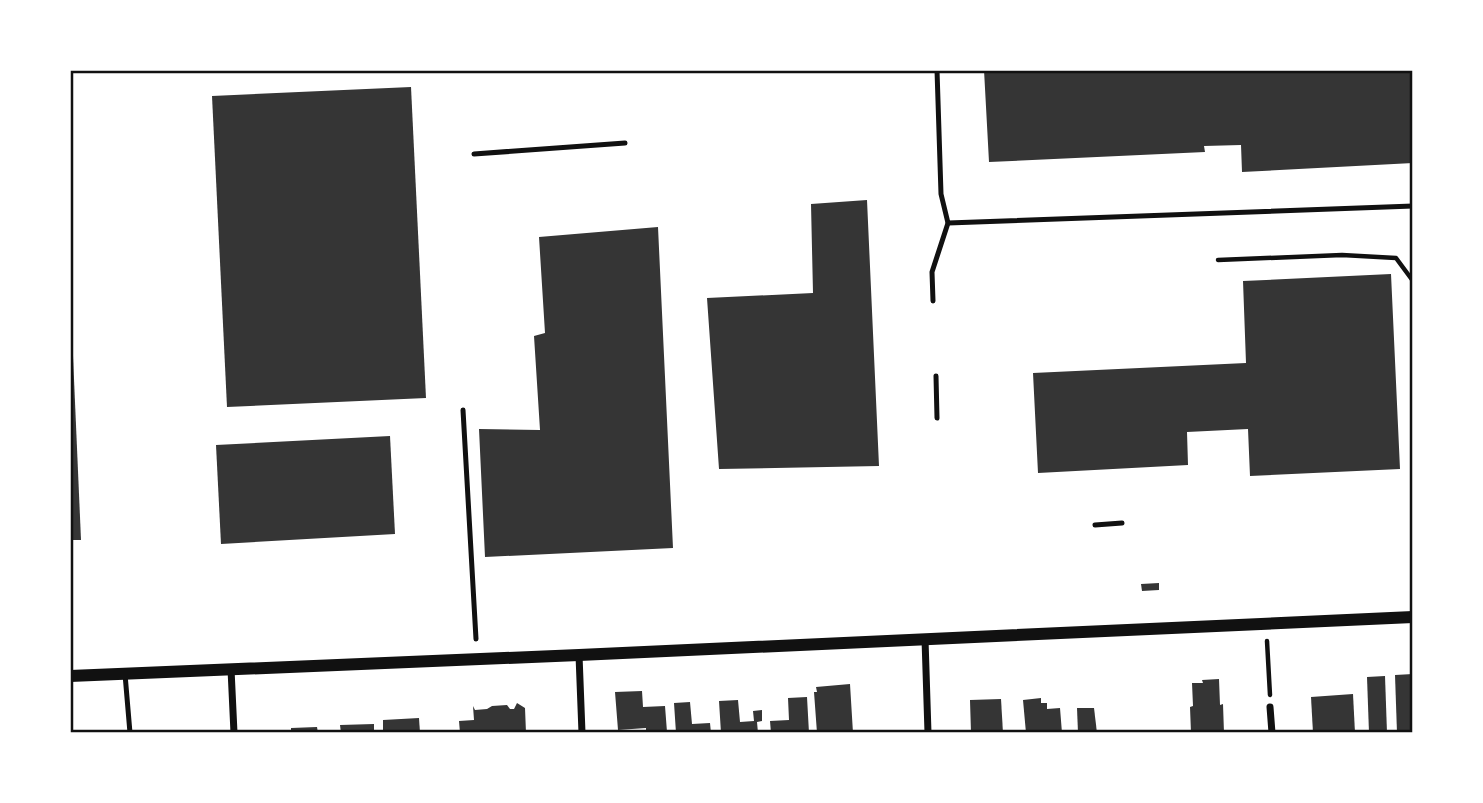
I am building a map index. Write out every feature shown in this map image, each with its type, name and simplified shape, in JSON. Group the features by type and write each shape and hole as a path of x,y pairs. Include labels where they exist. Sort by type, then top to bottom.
{"street":[{"path":"70,676 1413,617"},
{"path":"925,639 928,733"},
{"path":"579,655 582,733"},
{"path":"231,670 234,733"},
{"path":"1270,707 1272,733"}],"lane":[{"path":"933,301 932,272 948,223 941,194 937,70"},
{"path":"474,154 625,144"},
{"path":"948,223 1413,206"},
{"path":"936,376 937,418"},
{"path":"463,410 476,639"},
{"path":"1095,525 1122,523"},
{"path":"125,674 130,733"}],"path":[{"path":"1218,260 1342,255 1396,258 1413,281"},
{"path":"1267,624 1270,707"}],"building":[{"path":"984,70 1413,70 1413,163 1242,172 1241,145 1204,146 1205,152 989,162"},
{"path":"411,87 426,398 227,407 212,96"},
{"path":"867,200 879,466 719,469 707,298 813,293 811,204"},
{"path":"658,227 673,548 485,557 479,429 540,430 534,336 545,333 539,237"},
{"path":"1391,274 1400,469 1250,476 1248,429 1187,432 1188,465 1038,473 1033,373 1246,363 1243,281"},
{"path":"72,333 81,540 70,540"},
{"path":"390,436 395,534 221,544 216,445"},
{"path":"1159,583 1159,590 1142,591 1141,584"},
{"path":"1413,674 1413,733 1397,733 1395,675"},
{"path":"1385,676 1387,733 1369,733 1367,677"},
{"path":"1219,679 1224,733 1191,733 1192,683"},
{"path":"850,684 853,733 817,733 814,692 817,692 816,687"},
{"path":"642,691 643,707 665,706 667,732 646,733 646,728 618,730 615,692"},
{"path":"1353,694 1355,733 1313,733 1311,697"},
{"path":"807,697 809,733 771,733 770,721 789,720 788,698"},
{"path":"1041,698 1041,703 1047,703 1047,709 1060,708 1062,733 1026,733 1023,700"},
{"path":"1001,699 1003,733 971,733 970,700"},
{"path":"738,700 740,722 754,721 753,711 762,710 762,721 757,722 758,733 721,733 719,701"},
{"path":"690,702 692,724 710,723 711,733 676,733 674,703"},
{"path":"517,703 525,708 526,733 460,733 459,721 474,720 473,706 475,710 507,705 514,709"},
{"path":"1077,708 1094,708 1097,733 1078,733"},
{"path":"419,718 420,733 383,733 383,720"},
{"path":"374,724 374,733 341,733 340,725"},
{"path":"317,727 318,733 291,733 291,728"}]}
